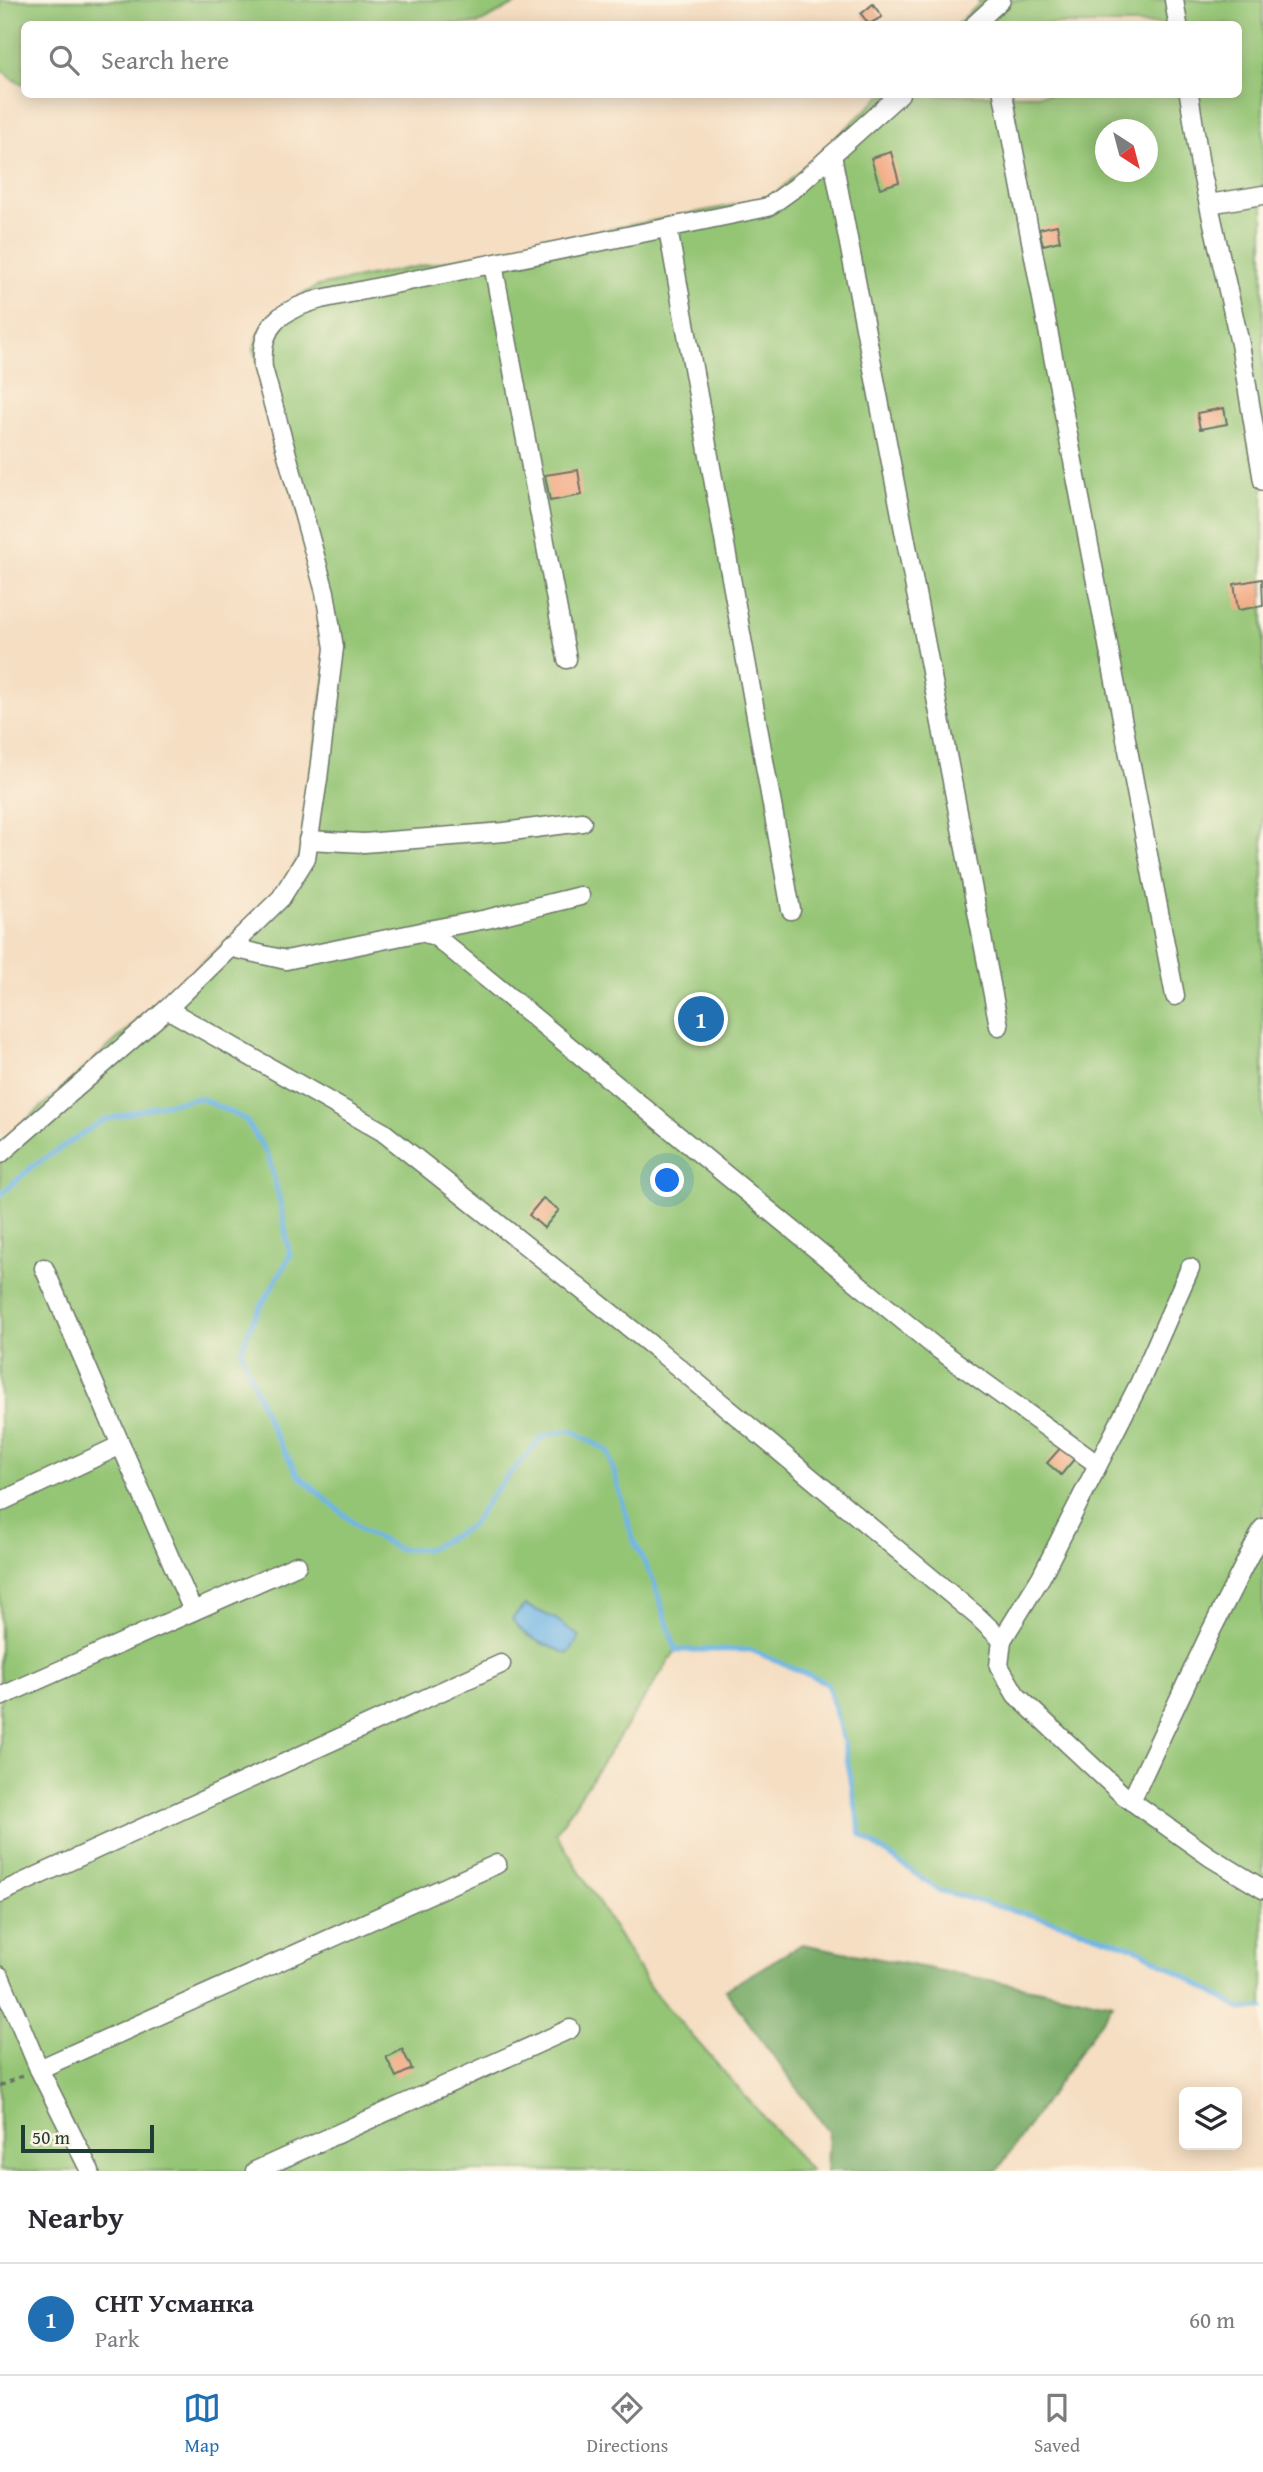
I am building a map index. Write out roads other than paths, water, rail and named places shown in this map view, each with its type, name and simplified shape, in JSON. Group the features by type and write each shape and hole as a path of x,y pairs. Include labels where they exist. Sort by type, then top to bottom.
{"street":[{"path":"1174,0 1178,21"},
{"path":"0,1154 166,1009 281,898 306,858 334,648 325,592 263,368 261,348 268,329 286,313 304,304 768,207 896,98"},
{"path":"1004,98 1175,996"},
{"path":"1190,98 1209,204 1254,377 1263,481"},
{"path":"832,155 999,1026"},
{"path":"1209,204 1263,195"},
{"path":"668,229 791,910"},
{"path":"494,264 566,659"},
{"path":"309,840 364,843 504,832 582,822"},
{"path":"228,947 286,960 487,919 580,896"},
{"path":"421,932 435,936 553,1031 934,1346 1097,1464"},
{"path":"166,1009 383,1132 670,1361 977,1616 1002,1640"},
{"path":"44,1268 193,1611"},
{"path":"1190,1268 1139,1384 1041,1577 1002,1640 999,1666 1016,1695 1131,1801 1210,1857 1263,1889"},
{"path":"0,1502 121,1445"},
{"path":"1131,1801 1263,1528"},
{"path":"0,1697 297,1565"},
{"path":"0,1894 501,1664"},
{"path":"38,2069 496,1864"},
{"path":"0,1976 38,2069 90,2171"},
{"path":"255,2171 570,2029"}],"water":[{"path":"525,1605 556,1619 580,1637 568,1654 537,1641 516,1626 512,1619"}],"waterway":[{"path":"0,1195 33,1166 102,1121 159,1105 200,1098 245,1119 268,1155 290,1256 252,1322 241,1351 269,1424 298,1475 363,1531 399,1549 429,1549 471,1526 492,1495 543,1436 571,1430 608,1451 633,1539 653,1580 676,1650 751,1650 827,1683 844,1742 861,1835 938,1890 1067,1925 1140,1950 1241,2009 1263,2008"}],"place":[{"name":"СНТ Усманка","path":"701,1019"}]}
